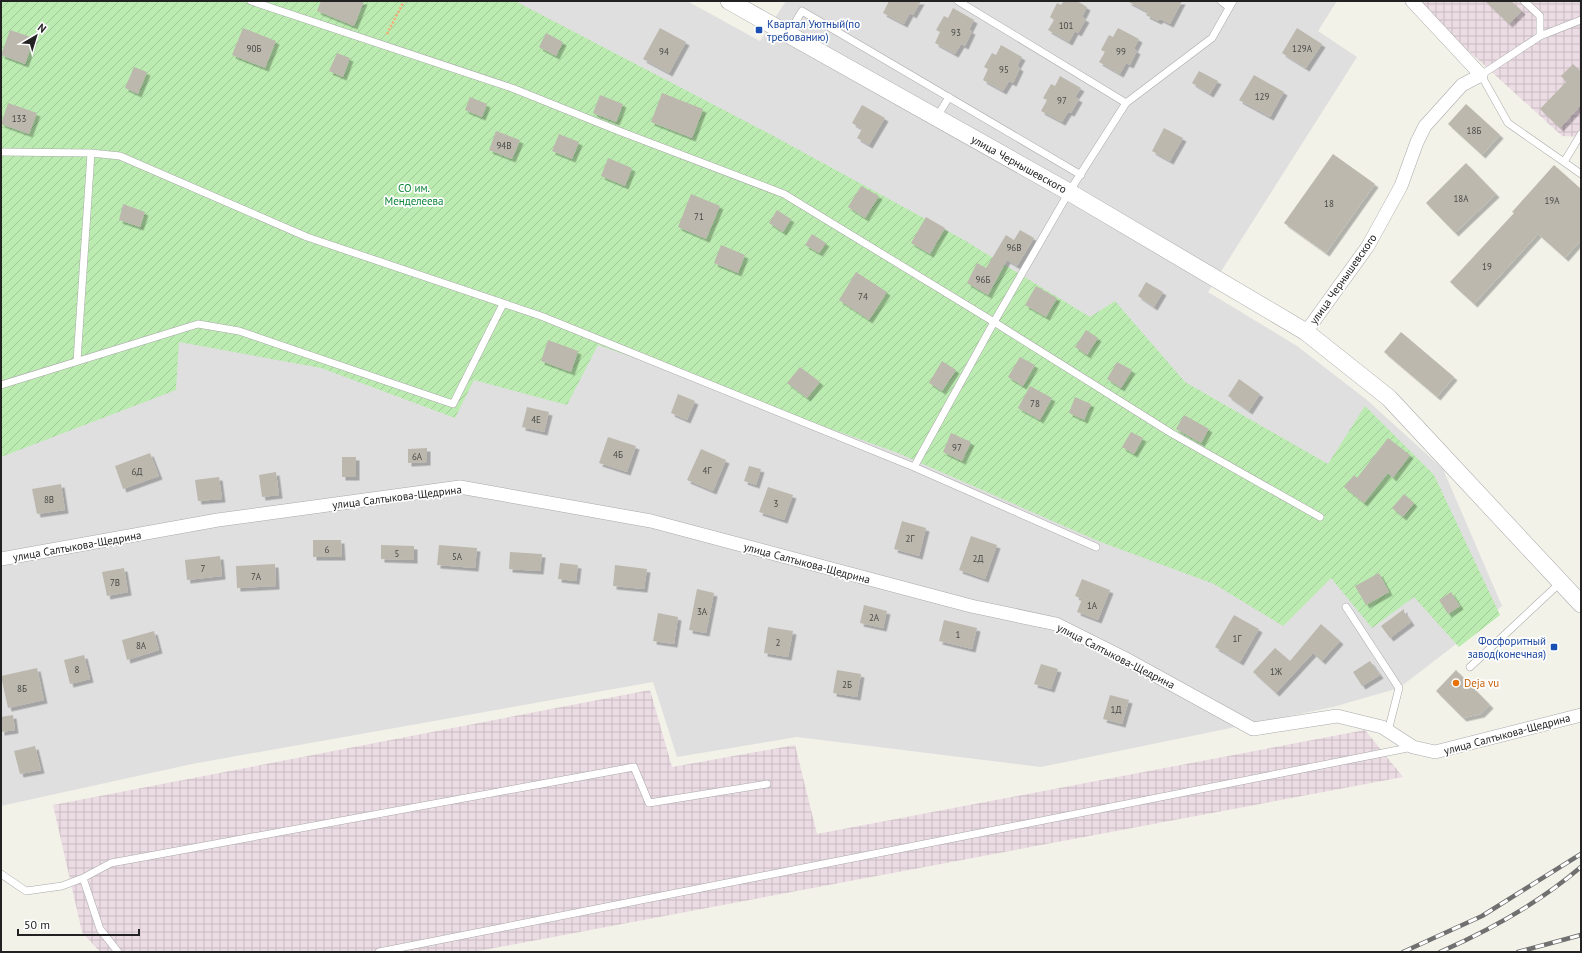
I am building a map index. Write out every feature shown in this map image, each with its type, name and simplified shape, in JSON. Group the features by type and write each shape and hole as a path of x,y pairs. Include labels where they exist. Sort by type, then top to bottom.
{"street":[{"name":"улица Чернышевского","path":"729,1 1069,192 1306,332 1389,398 1581,604"},
{"path":"1412,1 1481,75"},
{"name":"улица Чернышевского","path":"1306,332 1368,246 1401,186 1417,142 1425,126 1462,85 1481,75"},
{"name":"улица Салтыкова-Щедрина","path":"1,559 218,520 460,487 652,521 971,606 1056,624 1124,658 1253,729 1338,716 1382,727 1413,747 1435,752 1581,714"}],"lane":[{"path":"251,1 512,88 619,131 784,194 994,322 1171,433 1320,517"},
{"path":"958,1 1126,103"},
{"path":"914,467 994,322 1069,192 1126,103 1212,38 1232,4 1221,1"},
{"path":"1524,1 1540,16 1540,36"},
{"path":"788,34 802,11 1081,175"},
{"path":"1581,20 1540,36 1481,75 1508,123 1581,174"},
{"path":"936,118 949,97"},
{"path":"1564,162 1581,134"},
{"path":"1,152 91,153 120,156 307,237 549,319 914,467 1096,547"},
{"path":"77,361 91,153"},
{"path":"1,385 198,324 239,331 453,404 503,304"},
{"path":"1470,667 1561,582"},
{"path":"1346,607 1398,688 1388,731"},
{"path":"380,952 1413,747"},
{"path":"1,874 26,891 62,886 82,878 111,863 634,767 649,803 767,784"},
{"path":"82,878 100,929 118,952"}],"path":[{"path":"382,44 404,1"}],"shaded area":[{"path":"1,1 687,1 760,41 786,1 1337,1 1318,31 1357,57 1208,292 1297,346 1367,400 1443,469 1502,606 1399,688 1333,707 1041,767 797,737 677,757 653,682 192,764 1,806"},
{"path":"1414,1 1581,1 1581,137 1562,136"},
{"path":"650,690 672,767 795,745 817,834 1365,730 1403,777 473,952 100,952 82,932 53,805"}],"green space":[{"name":"СО им. Менделеева","path":"1,1 515,1 768,133 964,240 1090,317 1115,301 1185,382 1328,464 1365,406 1434,475 1500,615 1459,647 1414,597 1372,628 1331,578 1283,626 1214,584 1098,541 898,453 598,345 567,405 474,380 455,418 321,368 179,342 176,390 1,457"}],"building":[{"path":"321,1 364,1 354,26 317,11"},
{"path":"889,1 921,1 913,15 910,13 904,24 883,13"},
{"path":"1064,1 1077,1 1087,7 1082,17 1086,19 1078,33 1075,31 1069,42 1048,30 1054,20 1050,17 1057,3 1061,5"},
{"path":"1127,1 1182,1 1170,24 1160,19 1158,21 1146,15 1148,12"},
{"path":"1485,1 1511,1 1522,11 1509,24"},
{"path":"953,8 974,20 969,30 972,31 965,46 961,44 955,54 935,43 940,32 936,30 944,16 948,18"},
{"path":"243,28 276,41 265,68 232,55"},
{"path":"660,28 686,42 669,73 643,59"},
{"path":"1118,28 1139,39 1134,49 1137,51 1130,65 1126,63 1120,74 1099,62 1105,52 1101,50 1109,35 1113,37"},
{"path":"1297,28 1322,44 1306,68 1282,53"},
{"path":"10,30 34,38 25,64 1,55"},
{"path":"546,33 563,42 556,56 539,47"},
{"path":"1001,45 1022,57 1017,66 1020,68 1013,83 1009,81 1003,91 983,80 988,69 984,67 992,53 996,55"},
{"path":"337,53 350,58 343,77 329,71"},
{"path":"1573,64 1581,72 1581,105 1560,128 1540,109 1566,82 1561,76"},
{"path":"134,67 147,72 138,94 125,88"},
{"path":"1199,71 1218,81 1210,94 1192,83"},
{"path":"1254,75 1284,92 1270,117 1239,100"},
{"path":"1060,76 1081,88 1075,97 1079,99 1071,113 1068,112 1062,122 1041,111 1047,100 1043,98 1051,84 1055,86"},
{"path":"662,93 703,109 692,138 651,122"},
{"path":"600,95 623,104 616,122 593,113"},
{"path":"470,97 487,104 482,117 465,110"},
{"path":"8,103 37,113 29,134 1,124"},
{"path":"1466,104 1500,135 1482,155 1448,124"},
{"path":"862,105 885,118 869,145 857,138 862,129 852,123"},
{"path":"1164,128 1183,138 1170,161 1152,151"},
{"path":"496,131 520,140 512,159 489,150"},
{"path":"559,134 579,142 572,159 552,151"},
{"path":"1333,154 1375,184 1326,253 1284,223"},
{"path":"608,158 632,168 625,186 601,176"},
{"path":"1466,163 1496,194 1455,233 1426,203"},
{"path":"1554,165 1581,189 1581,240 1565,258 1538,234 1474,304 1450,282 1514,213 1512,212"},
{"path":"861,186 879,196 865,218 848,207"},
{"path":"691,194 720,206 706,239 678,227"},
{"path":"123,204 145,212 140,227 119,220"},
{"path":"777,210 791,219 783,232 769,223"},
{"path":"926,217 945,228 930,254 911,243"},
{"path":"1020,230 1034,238 1017,266 1007,260 988,295 967,283 977,263 986,268 1006,235 1014,240"},
{"path":"812,234 826,243 819,253 805,245"},
{"path":"721,245 745,255 738,273 714,263"},
{"path":"856,272 887,292 869,320 839,300"},
{"path":"1146,282 1163,292 1154,307 1138,296"},
{"path":"1036,286 1057,298 1046,317 1025,305"},
{"path":"1086,330 1098,338 1087,355 1075,347"},
{"path":"1401,332 1454,377 1437,397 1384,352"},
{"path":"548,340 578,351 571,372 541,361"},
{"path":"1020,357 1035,365 1023,386 1008,377"},
{"path":"942,361 956,370 942,391 929,383"},
{"path":"1117,362 1132,370 1121,388 1107,379"},
{"path":"800,367 820,382 807,398 787,383"},
{"path":"1239,379 1260,394 1249,411 1228,396"},
{"path":"1030,386 1052,398 1040,420 1018,408"},
{"path":"678,394 695,401 687,420 671,413"},
{"path":"1075,397 1091,404 1084,420 1069,413"},
{"path":"527,407 549,412 544,432 522,427"},
{"path":"1184,415 1209,429 1201,443 1176,429"},
{"path":"1131,432 1143,438 1134,454 1122,447"},
{"path":"951,433 971,442 962,461 943,452"},
{"path":"608,437 636,446 627,472 599,463"},
{"path":"1388,438 1410,455 1393,478 1388,473 1364,503 1344,487 1354,475 1357,478"},
{"path":"427,448 427,462 408,463 408,449"},
{"path":"701,449 726,460 713,491 687,480"},
{"path":"150,453 159,476 123,489 115,466"},
{"path":"342,457 356,457 356,477 342,477"},
{"path":"749,466 761,469 756,485 744,481"},
{"path":"276,472 279,495 262,497 259,475"},
{"path":"219,477 222,499 198,501 195,480"},
{"path":"61,484 65,510 37,514 32,489"},
{"path":"768,487 793,495 784,520 759,512"},
{"path":"1404,494 1414,503 1403,517 1392,508"},
{"path":"902,521 926,528 919,556 894,549"},
{"path":"971,536 997,545 985,579 959,570"},
{"path":"313,540 341,540 342,557 313,557"},
{"path":"381,545 414,546 414,560 381,559"},
{"path":"439,545 477,548 475,568 437,565"},
{"path":"510,552 542,554 540,571 509,569"},
{"path":"220,556 222,576 187,580 185,560"},
{"path":"560,563 578,565 576,581 558,579"},
{"path":"275,564 276,586 237,588 236,566"},
{"path":"615,565 647,569 644,589 613,586"},
{"path":"124,568 128,592 107,596 102,572"},
{"path":"1379,573 1389,592 1366,605 1355,586"},
{"path":"1082,579 1110,590 1098,620 1077,612 1082,599 1075,596"},
{"path":"697,589 714,593 706,633 689,630"},
{"path":"1451,592 1460,606 1448,614 1439,600"},
{"path":"864,605 887,611 883,628 860,623"},
{"path":"1404,609 1404,612 1411,622 1390,638 1381,626"},
{"path":"658,613 678,617 674,644 653,641"},
{"path":"1234,615 1259,629 1240,662 1215,647"},
{"path":"944,620 977,628 972,649 939,641"},
{"path":"1321,624 1340,641 1322,661 1313,653 1276,693 1253,672 1275,648 1290,661"},
{"path":"768,627 793,631 788,657 764,653"},
{"path":"154,631 159,650 127,660 122,640"},
{"path":"84,655 90,679 70,684 64,660"},
{"path":"1370,661 1380,675 1362,686 1353,672"},
{"path":"1041,664 1058,669 1051,689 1034,684"},
{"path":"37,668 44,700 8,708 1,676"},
{"path":"837,670 861,674 857,697 833,693"},
{"name":"Deja vu","path":"1456,670 1490,705 1481,714 1463,718 1436,691"},
{"path":"1110,695 1129,700 1122,724 1103,719"},
{"path":"13,715 15,730 1,732 1,717"},
{"path":"35,746 41,770 20,774 14,751"}],"railway":[{"path":"1403,952 1482,916 1581,854"},
{"path":"1440,952 1514,915 1565,880 1581,867"},
{"path":"1518,952 1581,935"}],"place":[{"name":"Квартал Уютный(по требованию)","path":"759,30"},
{"name":"Фосфоритный завод(конечная)","path":"1554,647"},
{"name":"Deja vu","path":"1456,683"}]}
